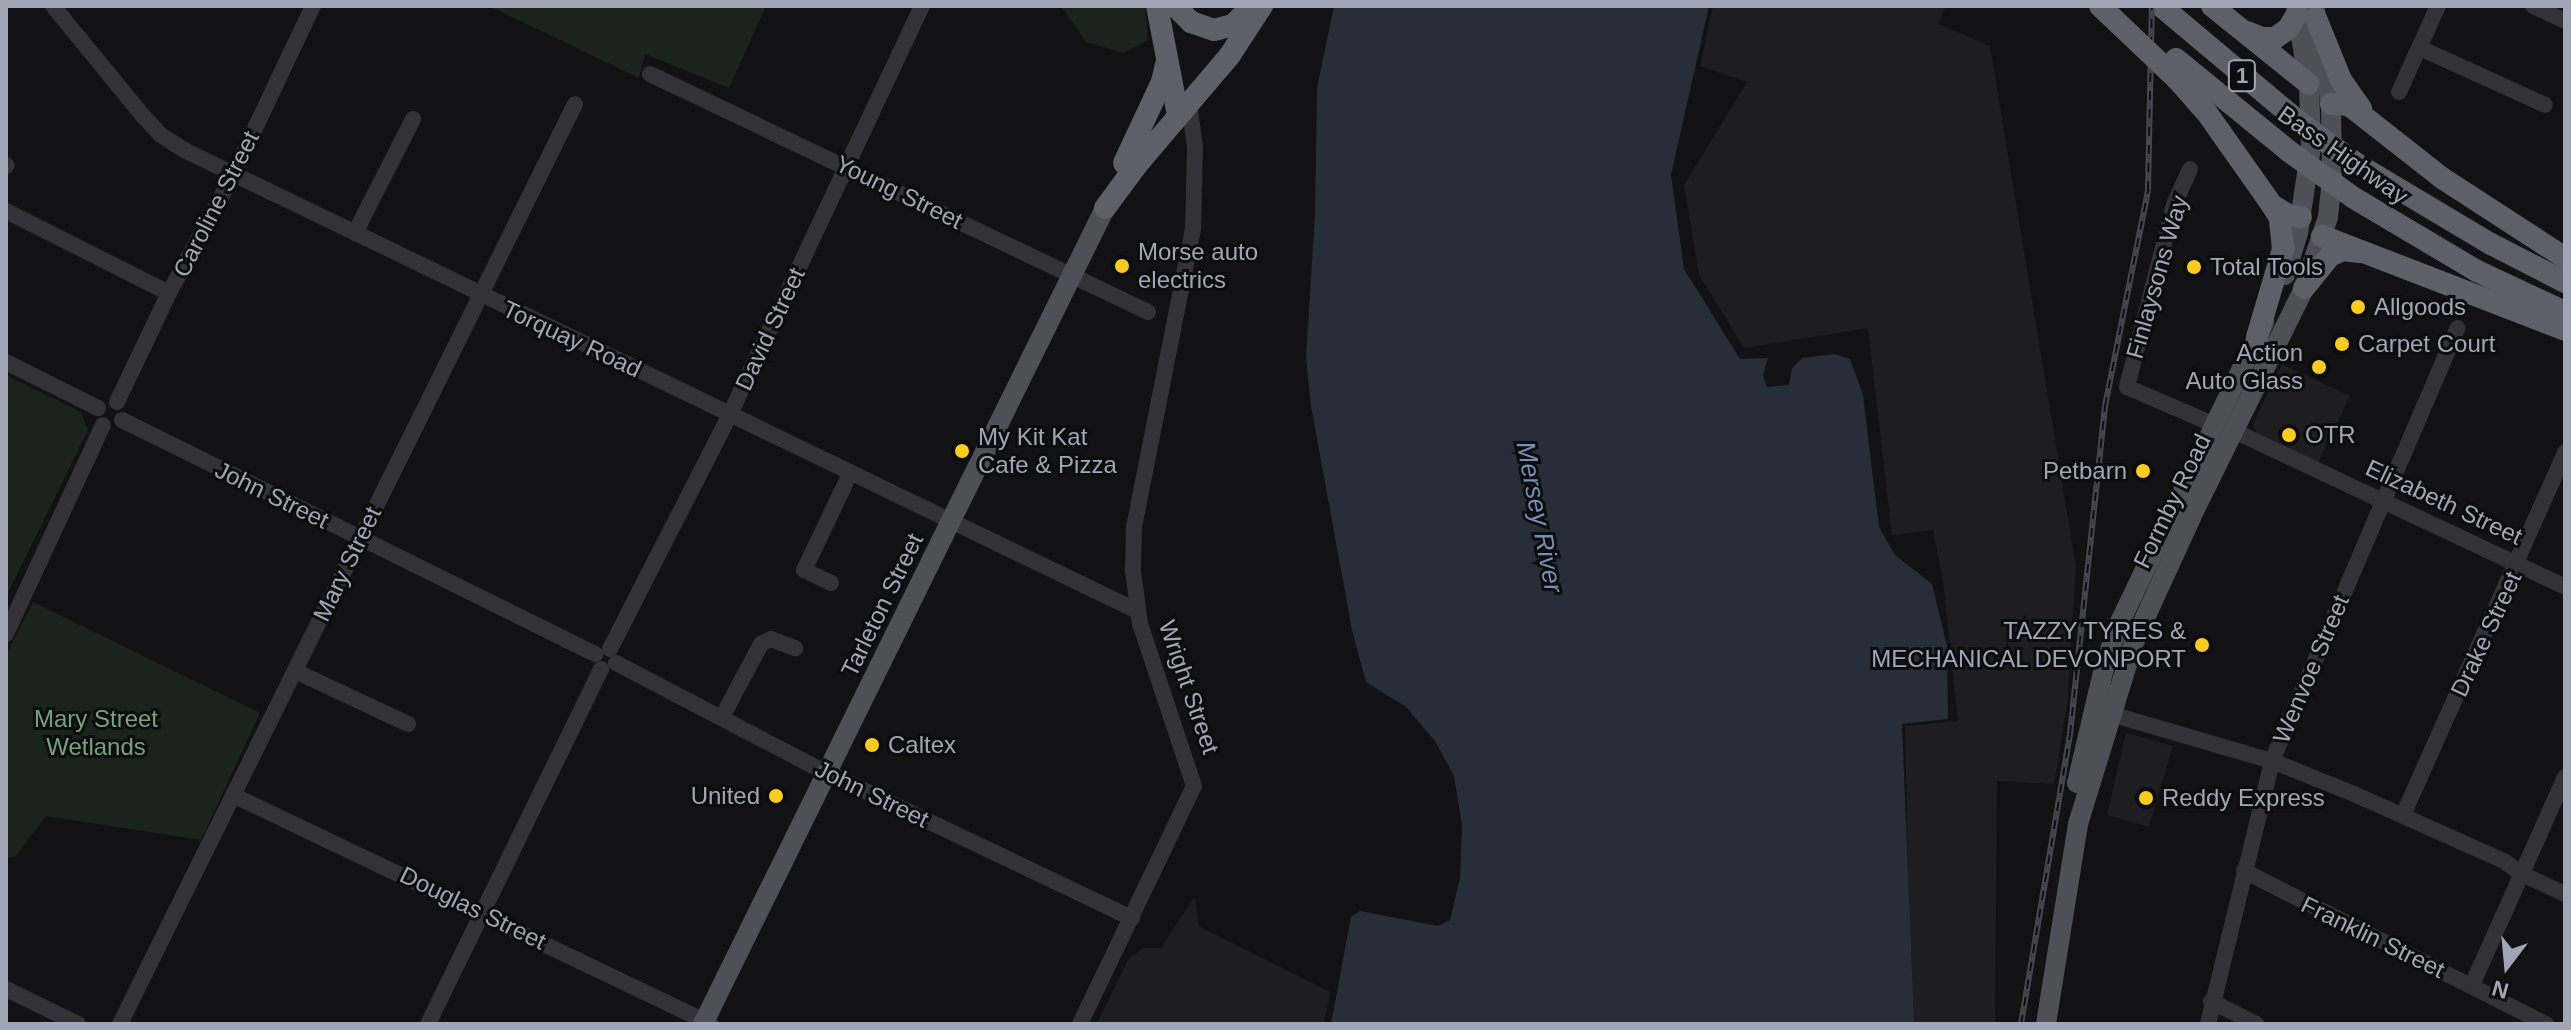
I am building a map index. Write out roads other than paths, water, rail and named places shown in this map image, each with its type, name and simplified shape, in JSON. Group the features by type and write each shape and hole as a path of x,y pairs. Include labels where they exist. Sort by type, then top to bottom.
{"highway":[{"path":"1157,6 1167,62 1182,101"},
{"path":"1168,6 1182,101"},
{"path":"1175,6 1191,22 1214,30 1233,25 1251,9"},
{"path":"2100,6 2176,69 2280,218 2282,252 2257,337"},
{"name":"Bass Highway","path":"2115,6 2176,69 2301,150 2354,198 2465,264 2565,312"},
{"name":"Bass Highway","path":"2161,6 2303,125 2360,166 2491,244 2565,282"},
{"path":"2212,6 2309,84"},
{"name":"Tarleton Street","path":"1105,208 1251,9"},
{"path":"2242,30 2256,37 2275,38 2306,11 2341,80 2363,112 2379,128"},
{"path":"1124,163 1164,78 1167,62"},
{"name":"Tarleton Street","path":"1105,208 1124,163 1182,101"},
{"path":"2331,104 2349,105 2442,178 2565,258"},
{"path":"2272,205 2288,215 2305,209"},
{"path":"2322,236 2565,330"},
{"path":"2304,288 2330,256 2347,250 2365,254"}],"main road":[{"name":"Formby Road","path":"2037,1024 2074,798 2104,706 2125,668 2224,428 2257,337 2286,271 2305,209 2301,150 2309,84 2306,11"},
{"name":"Formby Road","path":"2046,1024 2078,824 2104,706 2117,628 2224,428 2304,288 2322,236 2331,194 2331,104 2306,11"},
{"path":"2301,150 2317,120 2331,104 2309,84"},
{"path":"2322,236 2305,209 2321,198 2332,160"},
{"name":"Tarleton Street","path":"706,1023 1105,208"}],"street":[{"name":"Torquay Road","path":"53,6 161,135 233,175 1137,611"},
{"name":"Caroline Street","path":"117,402 169,293 233,175 313,6"},
{"name":"David Street","path":"428,1024 606,659 730,414 922,6"},
{"path":"2399,92 2438,6"},
{"path":"2533,6 2565,21"},
{"path":"2420,48 2545,105"},
{"name":"Young Street","path":"650,74 1148,312"},
{"name":"Wright Street","path":"1080,1024 1194,786 1137,611 1134,527 1190,246 1194,202 1182,101"},
{"name":"Mary Street","path":"120,1024 575,104"},
{"path":"355,233 413,119"},
{"name":"Finlaysons Way","path":"2127,387 2174,205 2190,169"},
{"path":"6,211 169,293"},
{"name":"Wenvoe Street","path":"2208,1024 2211,1001 2272,761 2458,328"},
{"path":"6,362 98,408"},
{"name":"Elizabeth Street","path":"2127,387 2224,428 2565,587"},
{"path":"108,400 117,402 124,412 122,420 113,427 103,425 98,419 98,408 108,400"},
{"name":"John Street","path":"122,420 606,659 828,773 1132,918"},
{"path":"6,634 103,425"},
{"name":"Drake Street","path":"2403,815 2565,452"},
{"path":"831,583 804,570 850,474"},
{"path":"722,717 761,644 771,639 795,648"},
{"path":"295,671 408,724"},
{"path":"2104,706 2272,761 2403,815 2504,861 2520,873 2565,894"},
{"path":"2472,985 2565,777"},
{"path":"2339,789 2364,807 2500,869 2520,873"},
{"name":"Douglas Street","path":"233,795 706,1023"},
{"name":"Franklin Street","path":"2244,871 2546,1024"},
{"path":"6,989 78,1024"},
{"path":"2211,1001 2256,1024"}],"water":[{"name":"Mersey River","path":"1334,6 1709,6 1671,175 1684,269 1740,359 1768,358 1763,376 1767,387 1789,385 1792,368 1802,358 1835,354 1850,359 1863,395 1879,527 1895,555 1932,584 1947,646 1948,719 1902,724 1914,1024 1331,1024 1351,917 1360,911 1438,926 1450,920 1460,878 1462,825 1454,776 1435,741 1406,707 1366,682 1352,630 1311,406 1306,357 1315,214 1317,88"}],"railway":[{"path":"2021,1024 2070,734 2105,406 2148,190 2152,6"}],"place":[{"name":"Morse auto electrics","path":"1122,266"},
{"name":"Total Tools","path":"2194,267"},
{"name":"Allgoods","path":"2358,307"},
{"name":"Carpet Court","path":"2342,344"},
{"name":"Action Auto Glass","path":"2319,367"},
{"name":"OTR","path":"2289,435"},
{"name":"My Kit Kat Cafe & Pizza","path":"962,451"},
{"name":"Petbarn","path":"2143,471"},
{"name":"TAZZY TYRES & MECHANICAL DEVONPORT","path":"2202,645"},
{"name":"Caltex","path":"872,745"},
{"name":"United","path":"776,796"},
{"name":"Reddy Express","path":"2146,798"}],"park label":[{"name":"Mary Street Wetlands","path":"96,733"}]}
